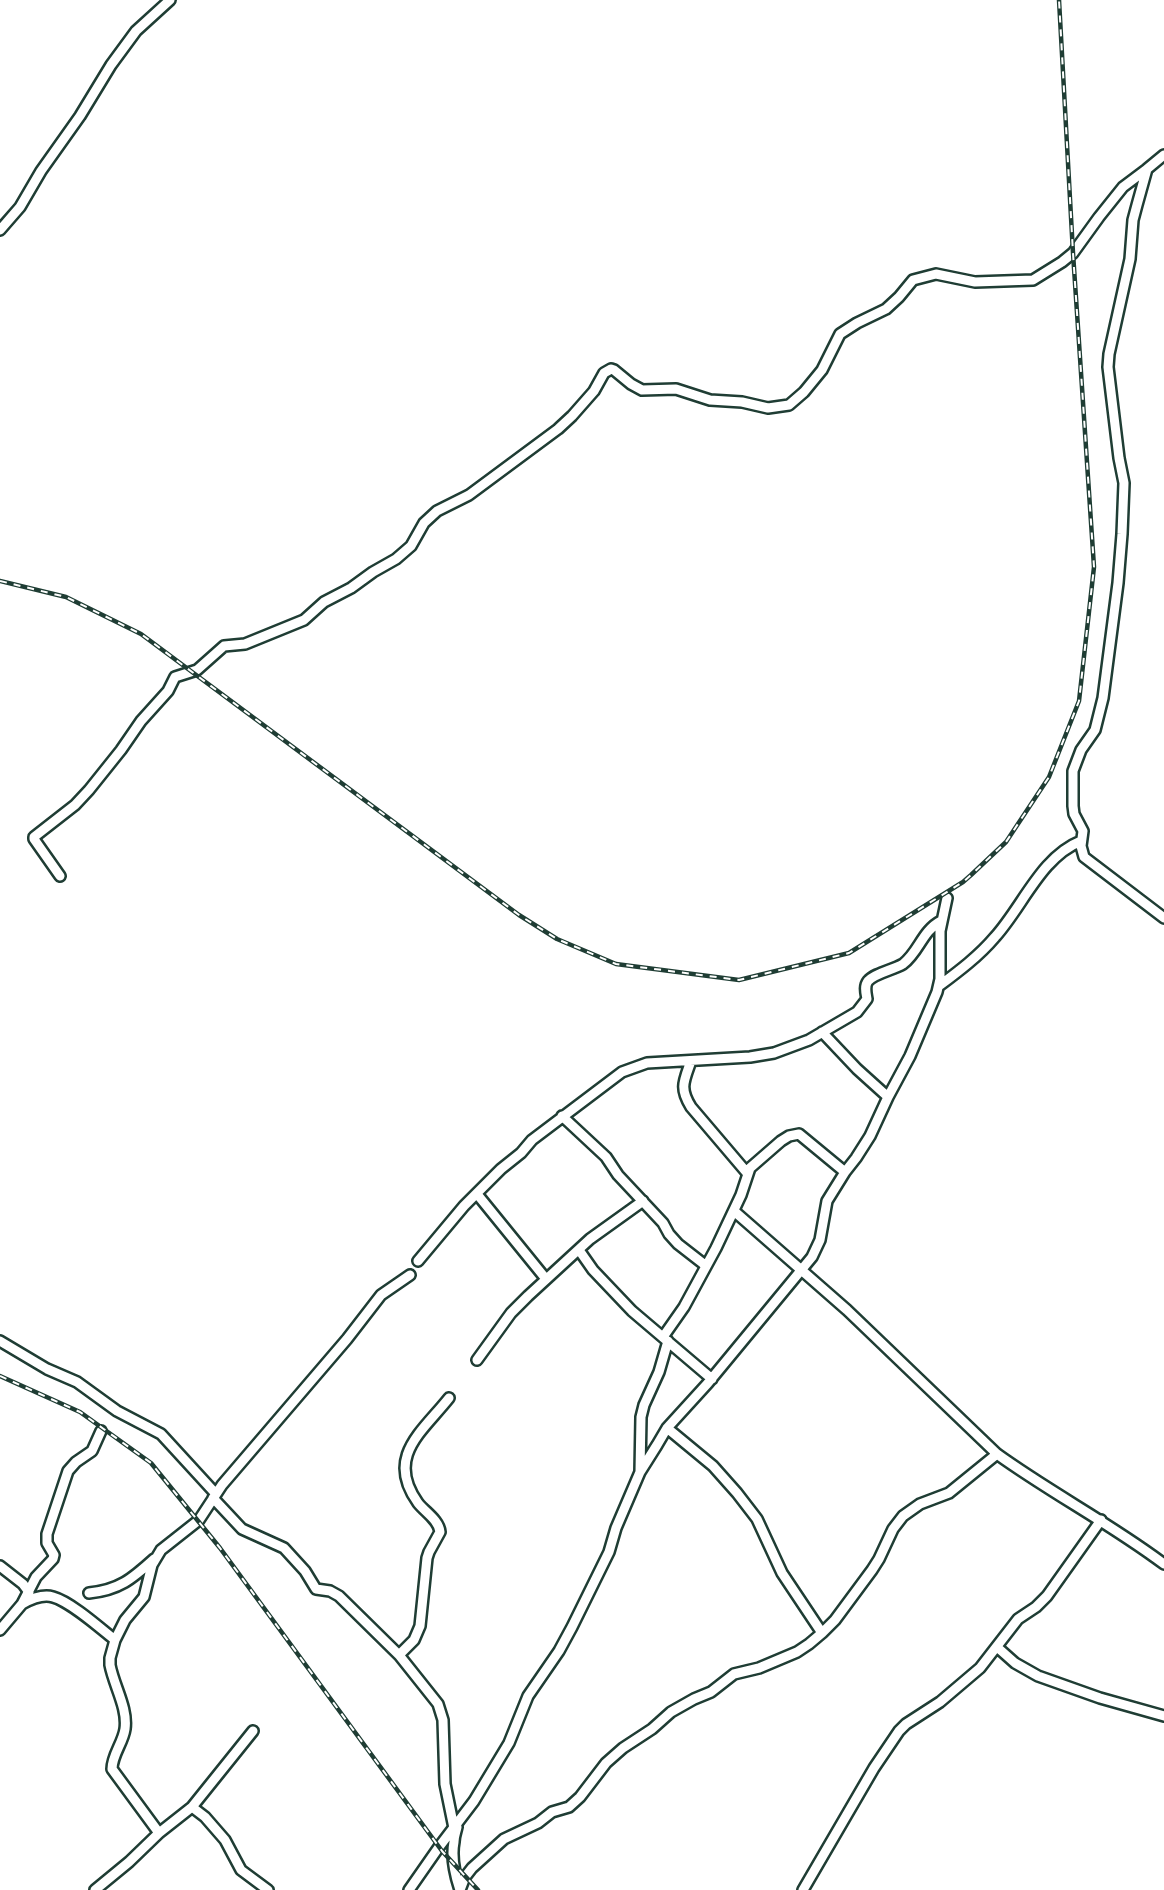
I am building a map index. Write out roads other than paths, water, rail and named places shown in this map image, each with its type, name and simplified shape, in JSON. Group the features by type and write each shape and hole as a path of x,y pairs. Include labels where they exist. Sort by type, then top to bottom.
{"street":[{"path":"0,230 20,207 41,171 136,31 170,0"},
{"path":"60,876 34,837 75,805 89,790 141,721 168,691 173,679 178,675 196,670 224,646 245,644 300,622 324,602 351,588 396,559 411,546 421,527 430,517 469,495 558,429 594,391 601,377 608,371 614,370 642,390 676,389 710,400 748,403 768,408 789,405 804,392 822,370 840,334 886,309 913,279 936,274 975,282 1033,280 1073,253 1116,195 1130,180 1164,155"},
{"path":"1147,169 1133,220 1130,259 1108,361 1124,483 1118,583 1104,698 1095,730 1081,750 1073,771 1073,806 1074,814 1083,831 1081,852 1084,857 1164,918"},
{"path":"939,986 967,965 988,945 1010,919 1040,875 1070,846 1081,841"},
{"path":"409,1890 474,1801 509,1743 528,1696 565,1640 609,1552 616,1528 640,1472 668,1428 712,1379 812,1257 820,1240 827,1201 844,1172 870,1136 910,1056 939,986 941,921 947,898"},
{"path":"418,1261 464,1206 532,1140 622,1072 647,1063 763,1055 795,1046 857,1012 867,999 865,988 867,982 903,964 929,929 941,921"},
{"path":"822,1032 856,1069 888,1097"},
{"path":"691,1061 683,1084 685,1097 698,1116 748,1174"},
{"path":"562,1116 606,1157 618,1175 663,1223 678,1244 705,1265"},
{"path":"640,1472 641,1417 644,1404 659,1372 666,1339 716,1248 752,1165 781,1141 795,1134 804,1136 844,1172"},
{"path":"477,1194 546,1279"},
{"path":"477,1360 511,1313 546,1279 590,1239 643,1201"},
{"path":"734,1211 915,1374 998,1454 1101,1520 1164,1564"},
{"path":"579,1250 593,1270 632,1311 712,1379"},
{"path":"534,1265 545,1268 560,1267"},
{"path":"159,1833 112,1769 125,1726 110,1665 115,1640 125,1620 144,1597 155,1558 160,1550 199,1520 214,1496 253,1447 347,1339 381,1295 410,1275"},
{"path":"0,1341 47,1369 77,1382 117,1411 161,1434 242,1528 284,1548 305,1571 316,1589 330,1591 339,1596 399,1655 438,1704 443,1720 443,1763 455,1827 454,1862 460,1890"},
{"path":"399,1655 417,1634 420,1626 428,1554 441,1532 436,1522 417,1502 406,1481 405,1461 412,1443 449,1398"},
{"path":"668,1428 713,1466 737,1493 757,1520 782,1573 822,1633"},
{"path":"0,1629 22,1604 36,1577 54,1556 47,1543 47,1534 66,1475 76,1462 92,1451 101,1431"},
{"path":"460,1890 462,1882 472,1868 497,1845 517,1832 538,1823 548,1814 569,1807 580,1797 606,1763 671,1712 711,1692 734,1674 759,1668 796,1652 822,1633 835,1620 875,1564 893,1529 903,1516 920,1504 949,1493 998,1454"},
{"path":"803,1890 898,1731 965,1682 998,1647 1018,1619 1047,1596 1101,1520"},
{"path":"89,1593 106,1591 123,1584 155,1558"},
{"path":"0,1566 24,1584 29,1592"},
{"path":"22,1604 37,1598 54,1597 63,1601 115,1640"},
{"path":"998,1647 1015,1663 1038,1676 1100,1698 1164,1716"},
{"path":"94,1890 192,1807 254,1731"},
{"path":"192,1807 205,1817 225,1840 242,1870 268,1890"}],"railway":[{"path":"0,581 66,597 141,634 519,915 557,939 616,964 739,980 849,953 963,882 1006,842 1049,777 1079,701 1094,567 1059,0"},
{"path":"0,1376 80,1412 151,1463 220,1548 442,1851 478,1890"}]}
